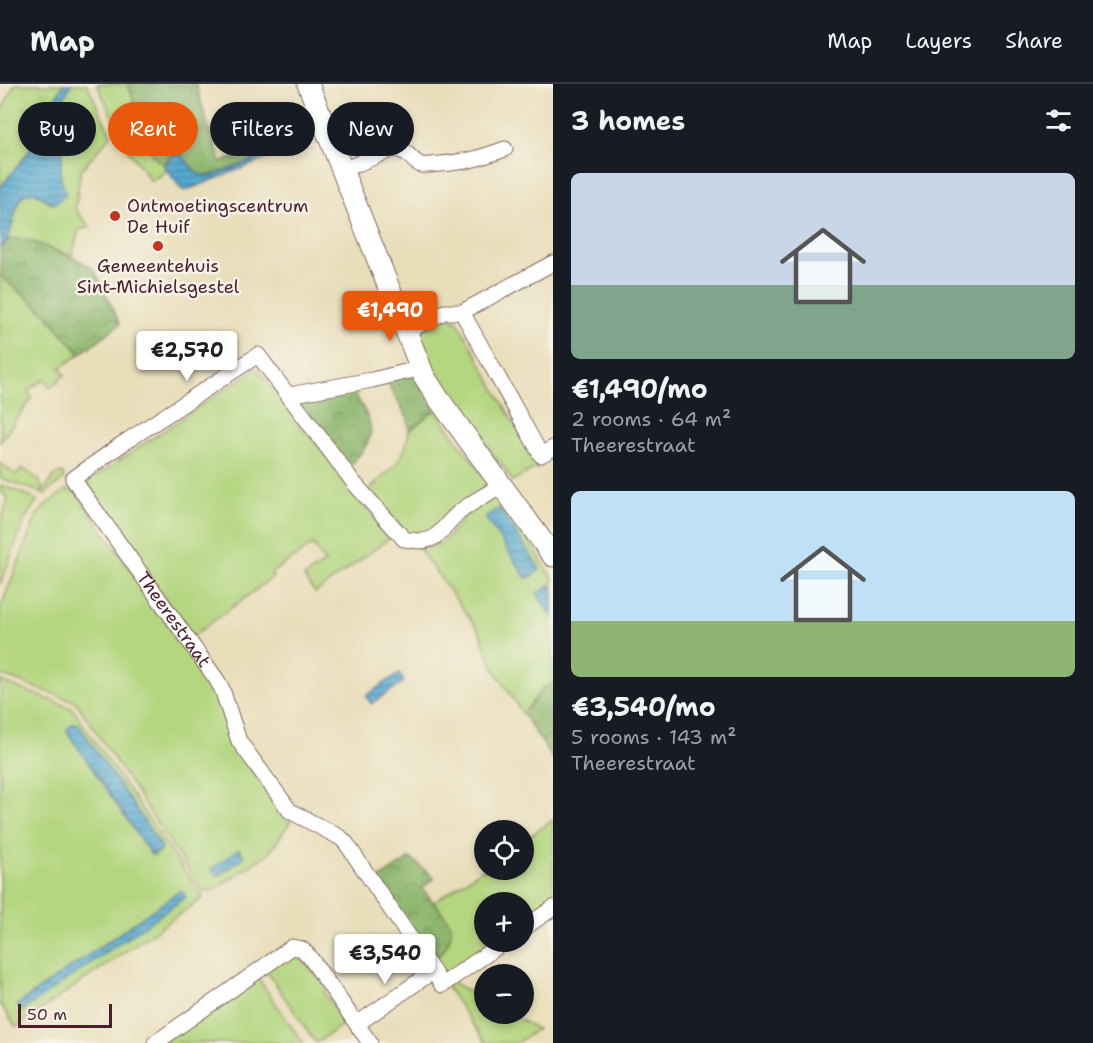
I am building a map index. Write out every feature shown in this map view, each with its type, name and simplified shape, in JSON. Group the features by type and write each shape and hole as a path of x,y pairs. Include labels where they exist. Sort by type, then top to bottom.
{"main road":[{"path":"308,84 424,376 553,556"}],"street":[{"path":"342,170 393,149 402,150 416,162 426,165 472,161 505,149"},
{"path":"407,331 444,312 462,312 553,263"},
{"path":"462,312 541,455 553,448"},
{"name":"Theerestraat","path":"490,952 442,986 346,843 341,838 290,811 239,741 222,689 73,479 258,355 354,483 404,539 425,541 438,536 457,514 501,485"},
{"path":"289,395 372,380 422,368"},
{"path":"534,921 553,908"},
{"path":"155,1043 292,947 302,949 309,956 370,1043"},
{"path":"357,1024 432,972"}],"green space":[{"path":"15,84 64,84 52,102 18,102 18,156 25,156 0,188 0,114"},
{"path":"71,84 87,84 95,102 62,102"},
{"path":"97,84 128,84 134,102 108,102 108,107"},
{"path":"128,84 196,84 210,132 210,156 219,156 221,162 240,156 252,156 254,160 214,175 194,172 181,156 198,156 198,102 134,102"},
{"path":"96,103 108,129 108,138 96,152"},
{"path":"93,156 81,170 75,209 90,227 79,230 72,255 26,240 7,240 17,206 23,195 34,192 51,203 60,179 61,157"},
{"path":"132,156 154,156 164,165 167,171 151,181"},
{"path":"153,156 171,156 164,165"},
{"path":"21,239 35,242 76,259 95,271 120,324 80,354 47,315 1,277 0,248 7,240"},
{"path":"0,275 47,315 80,354 60,368 65,375 58,380 59,382 50,387 45,379 28,390 32,398 0,442"},
{"path":"449,317 458,322 538,467 512,481 505,469 449,400 430,364 419,331"},
{"path":"257,368 390,538 315,593 304,577 325,562 313,545 271,573 273,577 192,637 88,489 89,481"},
{"path":"414,373 435,410 409,431 408,419 386,380"},
{"path":"352,389 366,413 371,430 365,446 348,468 294,398"},
{"path":"435,410 489,483 465,501 433,533 410,537 367,492 396,464 405,449 409,431"},
{"path":"0,463 16,475 22,468 39,480 43,491 55,475 63,473 64,479 45,494 0,478"},
{"path":"0,485 31,496 37,501 25,519 0,585 0,527 8,498 0,491"},
{"path":"66,490 76,492 214,689 233,743 291,821 269,853 211,892 209,889 203,892 76,702 0,675 0,609 37,515 47,504"},
{"path":"496,493 553,579 553,589 550,585 537,594 553,617 553,685 544,687 523,714 494,669 479,631 419,549 439,544 448,537 463,518"},
{"path":"0,681 72,708 203,898 16,1027 0,1004","holes":["76,723 162,847 161,851 154,856 68,733 67,729","181,891 185,897 18,1005 18,1004"]},
{"path":"553,685 553,759 523,714 544,687"},
{"path":"553,820 553,899 534,912 534,892 474,892 474,952 476,952 440,977 431,962 445,949 439,907 433,903 474,875 474,880 534,880 534,833"},
{"path":"410,858 435,878 422,888 445,916 451,932 443,950 431,962 376,881"},
{"path":"296,952 326,986 325,994 335,1008 343,1009 350,1020 316,1043 265,969"},
{"path":"256,975 303,1043 160,1043"},
{"path":"452,982 474,994 474,1024 528,1024 537,1029 517,1043 486,1043 446,986"}],"water":[{"path":"64,84 71,84 62,102 42,102 49,99 54,100"},
{"path":"25,156 62,156 60,174 66,195 54,204 34,192 23,195 16,209 8,239 0,248 0,188"},
{"path":"172,156 182,156 196,172 206,176 264,156 274,156 185,191 164,166"},
{"path":"499,508 540,569 531,577 526,578 485,517"},
{"path":"550,585 553,589 553,617 537,594"},
{"path":"399,673 404,682 371,704 366,696"},
{"path":"74,723 78,724 162,847 161,851 151,855 68,733 67,729"},
{"path":"239,849 244,857 218,876 211,869"},
{"path":"181,890 186,897 22,1011 17,1005"}],"place":[{"name":"Ontmoetingscentrum De Huif","path":"115,216"},
{"name":"Gemeentehuis Sint-Michielsgestel","path":"158,246"}]}
